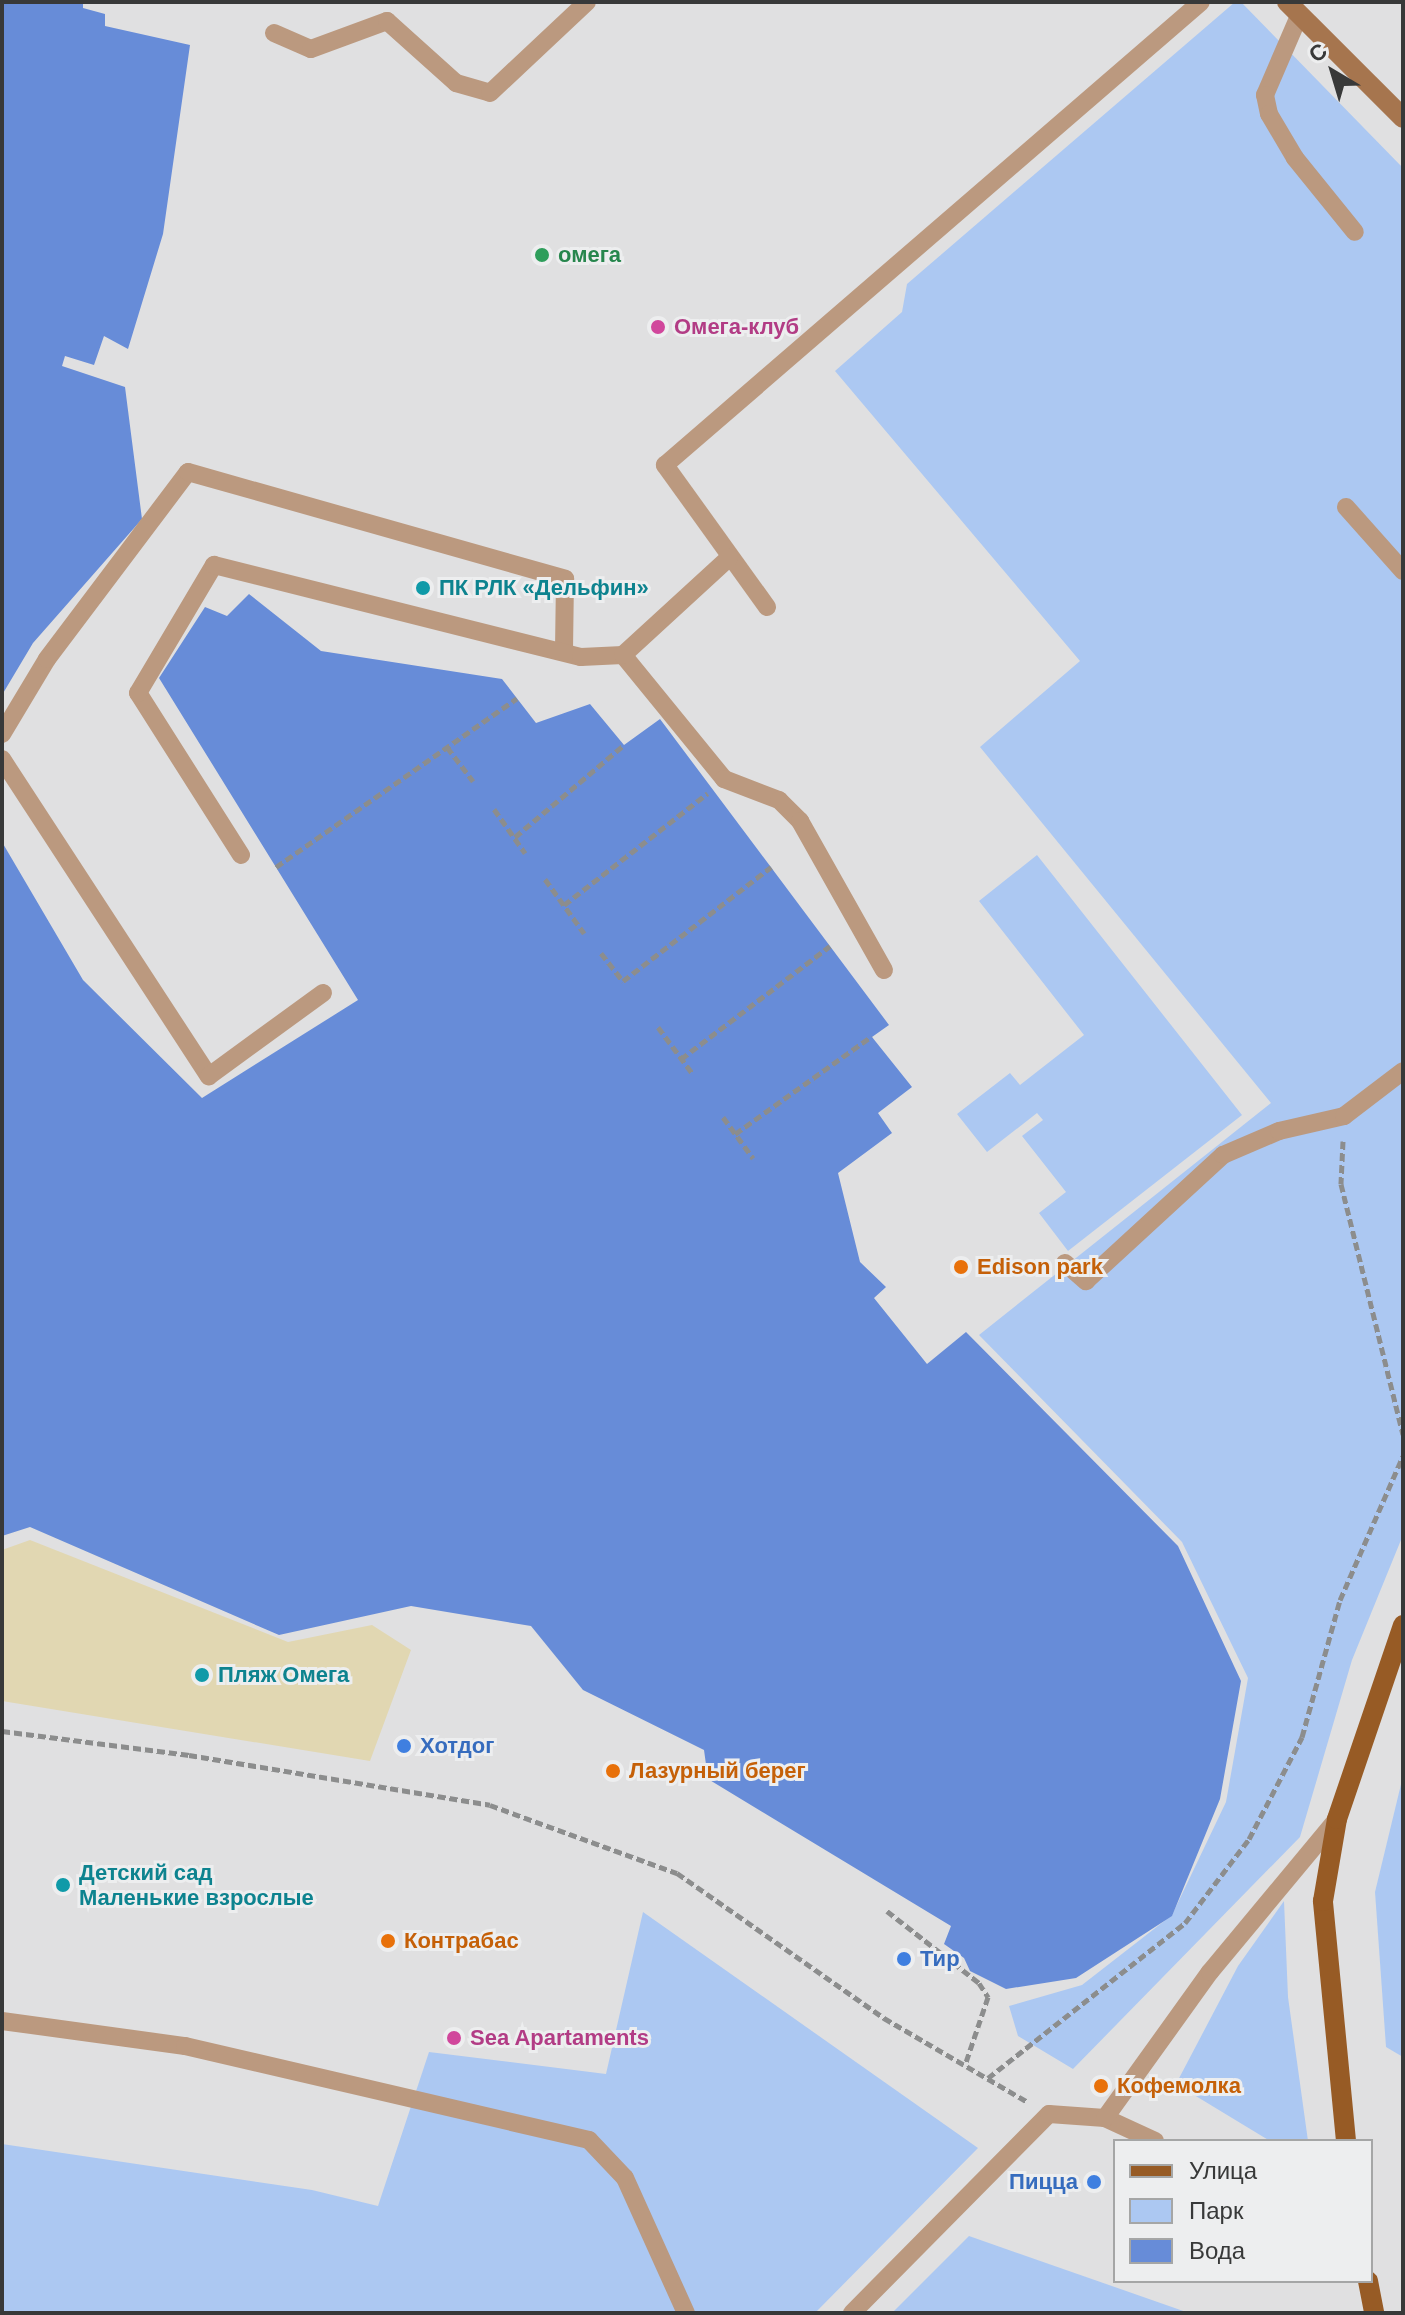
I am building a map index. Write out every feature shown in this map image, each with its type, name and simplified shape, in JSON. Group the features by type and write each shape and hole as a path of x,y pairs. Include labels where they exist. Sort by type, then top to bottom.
{"main road":[{"path":"1293,9 1403,118"},
{"path":"1346,2139 1323,1901 1337,1819 1403,1625"},
{"path":"1368,2283 1374,2313"}],"lane":[{"path":"274,33 311,49 387,21 456,83 490,93 587,2"},
{"path":"767,607 665,465 1201,2"},
{"path":"1293,9 1265,95 1269,114 1295,158 1355,232"},
{"path":"2,734 47,659 188,472 565,579 564,652"},
{"path":"1346,507 1403,571"},
{"path":"241,855 138,693 214,565 564,652 623,655 729,558"},
{"path":"623,655 724,779 779,800 800,821 884,970"},
{"path":"2,759 209,1076 323,993"},
{"path":"1065,1263 1086,1281 1223,1155 1279,1131 1344,1116 1403,1071"},
{"path":"1105,2118 1210,1972 1337,1819"},
{"path":"2,2021 185,2046 589,2140 625,2178 686,2313"},
{"path":"852,2313 1049,2114 1105,2118 1151,2139"}],"path":[{"path":"276,867 517,698"},
{"path":"515,837 624,745"},
{"path":"447,747 473,781"},
{"path":"564,905 713,789"},
{"path":"494,809 525,853"},
{"path":"601,953 623,981 771,867"},
{"path":"545,879 584,933"},
{"path":"681,1059 830,946"},
{"path":"658,1027 692,1073"},
{"path":"735,1134 872,1036"},
{"path":"1344,1116 1341,1184 1403,1434"},
{"path":"723,1117 753,1158"},
{"path":"988,2078 1185,1923 1249,1839 1302,1737 1340,1600 1403,1456"},
{"path":"2,1731 189,1755 490,1805 677,1873 884,2018 1049,2114"},
{"path":"887,1911 979,1983 988,1997 965,2065"}],"green space":[{"path":"1235,2 1241,2 1403,168 1403,1535 1352,1660 1300,1837 1073,2069 1018,2036 1009,2006 1082,1985 1172,1915 1226,1802 1248,1678 1182,1542 979,1335 1271,1103 980,747 1080,661 835,371 902,312 907,284"},
{"path":"1037,855 1242,1115 1068,1251 1039,1213 1066,1192 1022,1136 1043,1120 1037,1113 987,1152 957,1114 1010,1073 1020,1085 1084,1035 979,901"},
{"path":"1403,1776 1403,2057 1386,2047 1375,1892"},
{"path":"1284,1901 1288,1997 1308,2139 1267,2139 1176,2084 1238,1966"},
{"path":"643,1912 978,2148 815,2313 2,2313 2,2144 312,2190 378,2206 429,2052 606,2074"},
{"path":"969,2236 1189,2313 892,2313"}],"sand":[{"name":"Пляж Омега","path":"30,1540 288,1642 372,1625 411,1650 370,1761 2,1701 2,1550"}],"water":[{"path":"2,2 83,2 83,8 105,14 105,26 190,45 163,234 128,349 104,336 94,365 65,356 62,366 125,387 142,519 33,643 2,695"},
{"path":"249,594 321,651 502,679 536,723 590,704 624,745 660,719 889,1025 872,1037 912,1087 878,1113 892,1133 838,1173 860,1262 886,1287 874,1298 927,1364 966,1332 1178,1546 1241,1681 1220,1799 1172,1916 1076,1978 1006,1989 970,1971 964,1958 944,1944 951,1926 708,1779 704,1750 583,1690 531,1626 411,1606 279,1635 30,1527 2,1536 2,842 83,980 202,1098 358,1000 159,678 205,607 227,616"}],"place":[{"name":"омега","path":"542,255"},
{"name":"Омега-клуб","path":"658,327"},
{"name":"ПК РЛК «Дельфин»","path":"423,588"},
{"name":"Edison park","path":"961,1267"},
{"name":"Пляж Омега","path":"202,1675"},
{"name":"Хотдог","path":"404,1746"},
{"name":"Лазурный берег","path":"613,1771"},
{"name":"Детский сад Маленькие взрослые","path":"63,1885"},
{"name":"Контрабас","path":"388,1941"},
{"name":"Тир","path":"904,1959"},
{"name":"Sea Apartaments","path":"454,2038"},
{"name":"Кофемолка","path":"1101,2086"},
{"name":"Пицца","path":"1094,2182"}]}
